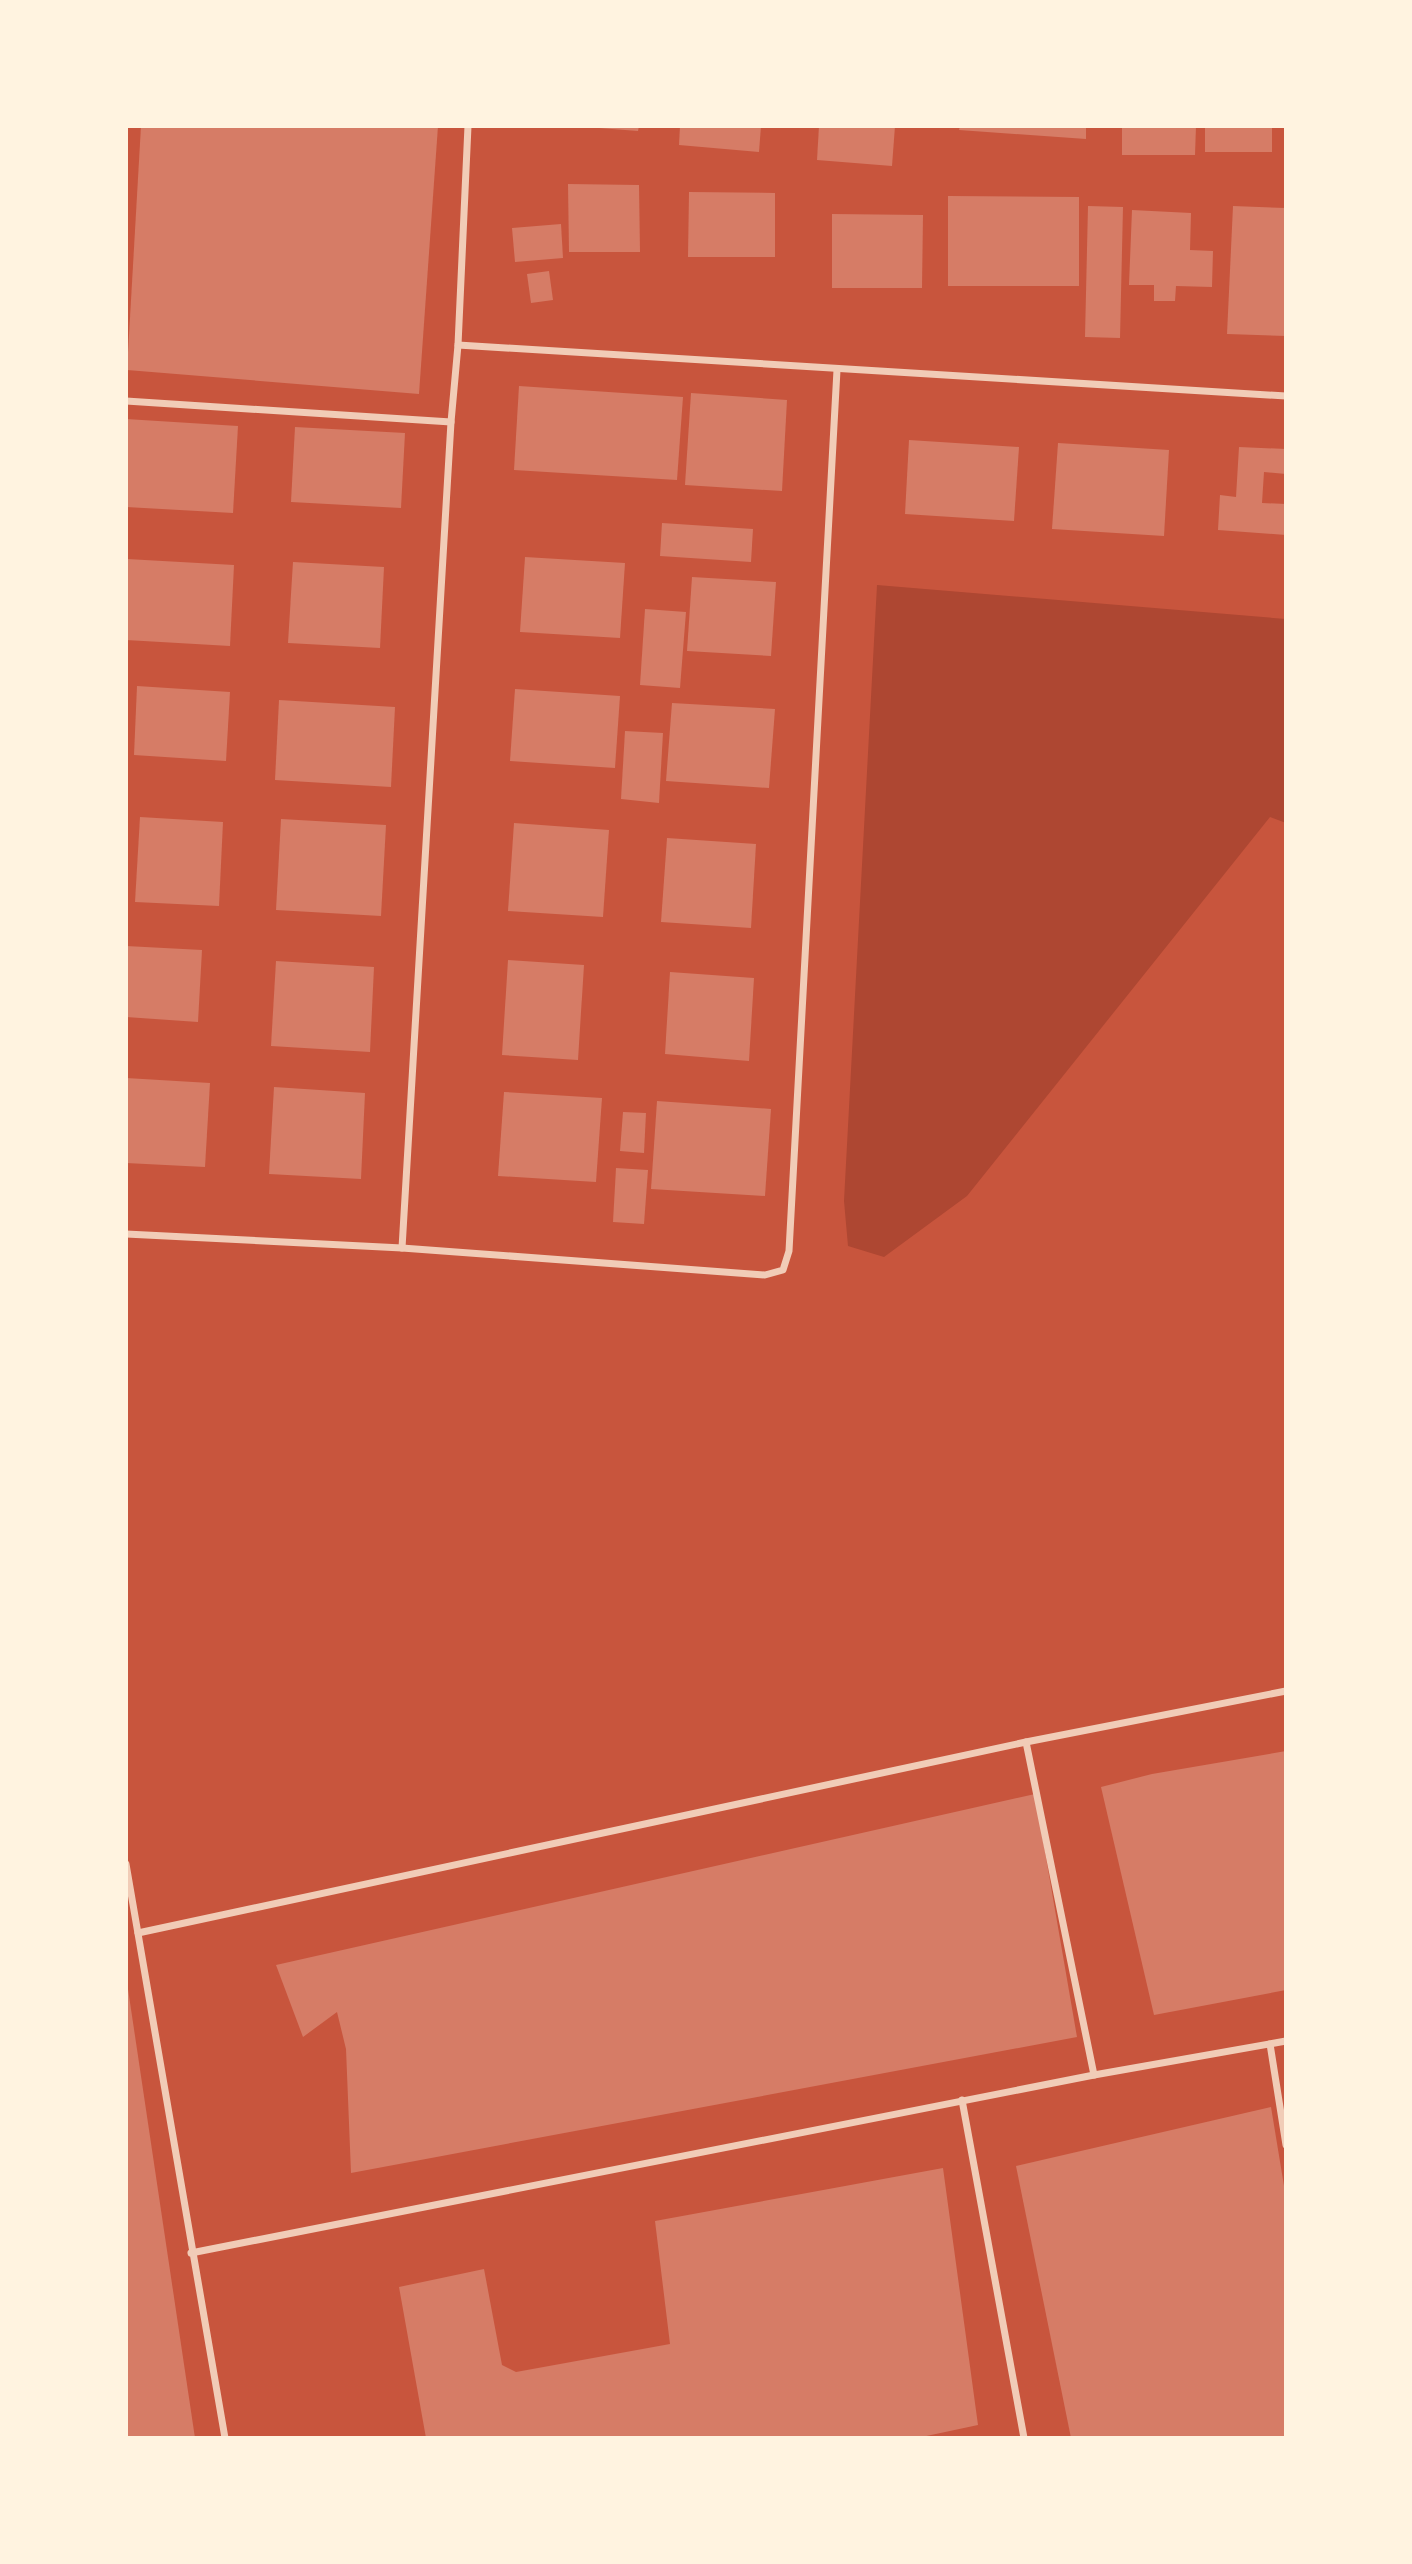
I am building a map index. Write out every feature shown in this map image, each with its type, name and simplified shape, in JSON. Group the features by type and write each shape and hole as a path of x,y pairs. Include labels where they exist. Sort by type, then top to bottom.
{"street":[{"path":"402,1248 451,422 458,345 468,126"},
{"path":"458,345 1286,396"},
{"path":"126,1234 402,1248 765,1275 783,1270 790,1237 836,370"},
{"path":"126,401 451,422"},
{"path":"138,1933 1026,1742 1286,1691"},
{"path":"1026,1742 1094,2075"},
{"path":"126,1864 225,2438"},
{"path":"191,2253 1094,2075 1286,2041"},
{"path":"1270,2044 1286,2145"},
{"path":"962,2101 1024,2438"}],"shaded area":[{"path":"877,585 1286,619 1286,823 1270,817 967,1196 884,1257 848,1246 844,1201"}],"building":[{"path":"141,126 438,126 419,394 127,370"},
{"path":"599,126 639,126 638,131"},
{"path":"680,126 761,126 759,152 679,145"},
{"path":"819,126 895,126 892,166 817,160"},
{"path":"960,126 1086,126 1086,139 959,130"},
{"path":"1122,126 1196,126 1195,155 1122,155"},
{"path":"1205,126 1272,126 1272,152 1205,152"},
{"path":"568,184 639,185 640,252 569,252"},
{"path":"689,192 775,193 775,257 688,257"},
{"path":"948,196 1079,197 1079,286 948,286"},
{"path":"1088,206 1123,207 1120,338 1085,337"},
{"path":"1233,206 1286,208 1286,336 1227,334"},
{"path":"1132,210 1191,213 1190,250 1213,251 1212,287 1176,286 1175,301 1154,301 1154,285 1129,285"},
{"path":"832,214 923,215 922,288 832,288"},
{"path":"561,224 563,258 515,262 512,228"},
{"path":"549,271 553,300 531,303 527,274"},
{"path":"519,386 683,397 677,480 514,470"},
{"path":"691,393 787,400 782,491 685,485"},
{"path":"126,419 238,426 233,513 126,507"},
{"path":"295,427 405,433 401,508 291,502"},
{"path":"909,440 1019,447 1014,521 905,514"},
{"path":"1058,443 1169,450 1164,536 1052,529"},
{"path":"1239,447 1286,449 1286,474 1264,472 1262,503 1286,504 1286,535 1218,530 1220,495 1236,497"},
{"path":"662,523 753,529 751,562 660,556"},
{"path":"525,557 625,563 620,638 520,632"},
{"path":"127,559 234,565 230,646 126,640"},
{"path":"293,562 384,567 380,648 288,643"},
{"path":"692,577 776,582 771,656 687,651"},
{"path":"645,609 686,612 680,688 640,685"},
{"path":"137,686 230,692 226,761 134,755"},
{"path":"515,689 620,696 615,768 510,761"},
{"path":"279,700 395,707 391,787 275,780"},
{"path":"672,703 775,709 769,788 666,781"},
{"path":"625,731 663,733 659,803 621,799"},
{"path":"140,817 223,822 219,906 135,902"},
{"path":"281,819 386,825 381,916 276,910"},
{"path":"514,823 609,830 603,917 508,911"},
{"path":"667,838 756,844 751,928 661,922"},
{"path":"126,946 202,950 198,1022 126,1017"},
{"path":"508,960 584,965 578,1060 502,1055"},
{"path":"276,961 374,967 370,1052 271,1046"},
{"path":"670,972 754,978 749,1061 665,1054"},
{"path":"126,1078 210,1083 205,1167 126,1163"},
{"path":"274,1087 365,1093 361,1179 269,1174"},
{"path":"504,1092 602,1098 596,1182 498,1176"},
{"path":"657,1101 771,1109 765,1196 651,1189"},
{"path":"623,1112 646,1113 644,1153 620,1151"},
{"path":"616,1168 648,1170 644,1224 613,1222"},
{"path":"1286,1751 1286,1990 1154,2015 1101,1787 1152,1774"},
{"path":"1035,1794 1077,2037 351,2173 346,2049 337,2012 303,2037 276,1965"},
{"path":"128,1989 195,2438 126,2438"},
{"path":"1271,2107 1286,2198 1286,2438 1071,2438 1016,2166"},
{"path":"943,2168 978,2425 917,2438 426,2438 399,2287 484,2269 502,2365 516,2372 670,2344 655,2221"}]}
